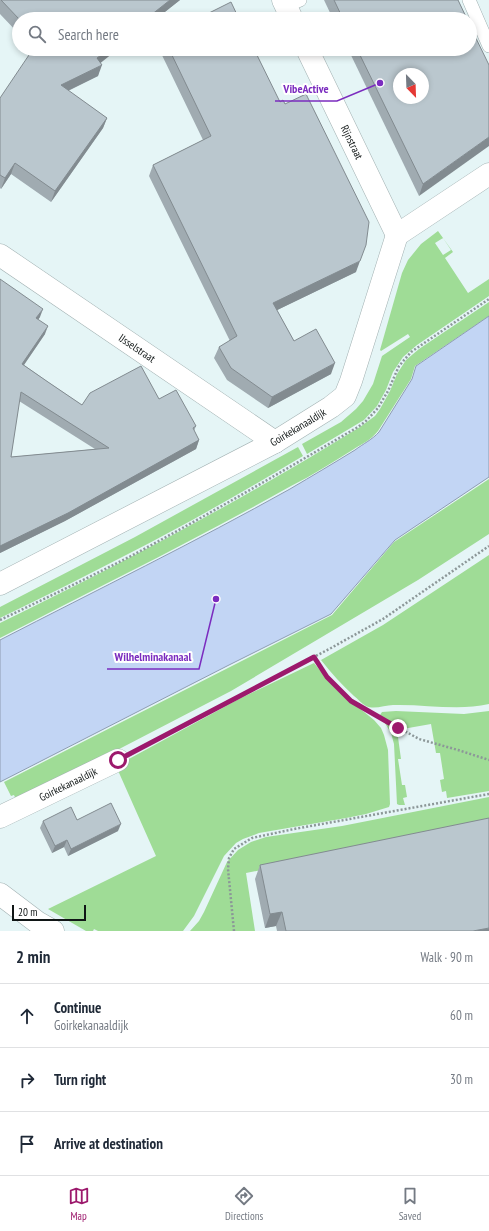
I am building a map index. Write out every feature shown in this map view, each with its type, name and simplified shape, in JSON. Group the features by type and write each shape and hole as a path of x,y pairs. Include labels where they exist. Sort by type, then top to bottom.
{"street":[{"name":"Rijnstraat","path":"310,56 397,235"},
{"path":"397,235 489,174"},
{"name":"Goirkekanaaldijk","path":"0,584 275,442 331,407 345,396 397,235"},
{"name":"IJsselstraat","path":"0,255 275,442"},
{"name":"Goirkekanaaldijk","path":"0,817 118,760"},
{"path":"0,894 37,922 53,931"}],"lane":[{"path":"469,0 474,12"},
{"path":"477,18 489,46"}],"path":[{"path":"118,760 383,619 489,546"},
{"path":"314,657 327,677 357,705 419,739 489,760"},
{"path":"234,931 228,869 229,858 234,849 252,838 489,794"}],"green space":[{"path":"438,231 443,238 453,252 445,258 468,293 489,279 489,296 417,345 403,357 393,372 386,390 377,406 364,420 307,454 302,444 341,422 356,409 363,401 373,384 382,356 410,337 408,334 381,351 380,350 402,273 408,260 421,244","holes":["443,238 451,250 443,255 435,243"]},
{"path":"489,302 489,316 415,366 411,379 378,431 367,441 323,468 219,526 0,638 0,623 183,530 272,480 360,427 375,416 380,409 397,374 406,360 419,349"},
{"path":"298,447 303,456 238,494 150,543 0,618 0,607 135,537"},
{"path":"489,479 489,534 418,580 231,691 17,802 14,795 11,796 4,782 332,615 394,542"},
{"path":"489,555 489,704 465,707 390,705 369,707 363,704 345,688 321,660 383,625"},
{"path":"314,663 337,690 374,720 381,728 388,750 389,807 346,818 259,833 236,843 224,856 194,916 183,931 98,931 94,929 93,931 86,931 48,909 156,856 116,766 239,699"},
{"path":"396,711 464,714 489,711 489,791 447,798 446,791 442,792 440,780 444,779 440,753 436,753 431,724 397,730 401,759 398,759 402,785 405,785 407,797 403,798 405,805 397,804 394,744 391,733 380,715 382,712"},
{"path":"489,797 489,825 246,873 255,931 190,931 199,921 204,912 227,862 238,850 251,842 266,837 342,826"}],"water":[{"path":"489,316 489,477 395,540 331,614 0,782 0,640 218,528 290,489 355,450 379,432 412,379 416,366"}],"building":[{"path":"1,0 170,0 155,12 12,12"},
{"path":"334,0 458,0 464,12 340,12"},
{"path":"231,2 236,12 211,12"},
{"path":"477,40 489,65 489,137 423,184 360,56 477,56"},
{"path":"28,56 100,56 97,58 102,65 61,85 107,118 55,191 15,163 5,178 0,175 0,98"},
{"path":"172,56 257,56 280,102 283,100 285,104 306,94 369,222 366,245 360,261 273,303 294,341 316,329 335,363 272,397 231,368 219,347 237,336 153,165 211,136"},
{"path":"0,279 43,309 36,318 48,326 22,364 82,405 90,393 141,366 159,399 176,390 196,426 193,428 199,440 68,513 0,546","holes":["21,392 109,448 11,457"]},
{"path":"111,803 121,824 71,849 67,840 55,846 43,821 71,807 77,820"},
{"path":"489,818 489,928 473,931 286,931 282,912 270,914 260,865"}],"place":[{"name":"VibeActive","path":"380,83"},
{"name":"Wilhelminakanaal","path":"216,599"}],"route":[{"path":"118,760 314,657 327,677 351,701 398,728"}]}
